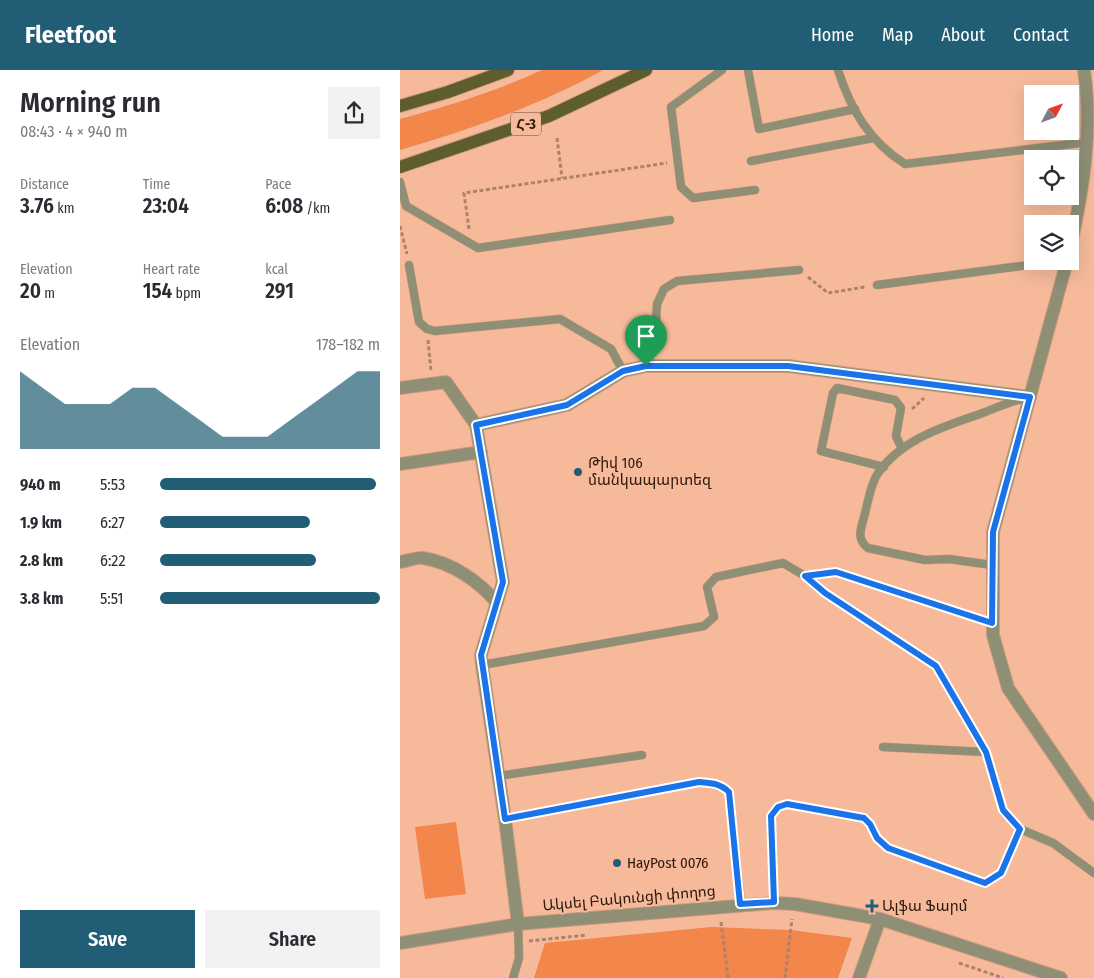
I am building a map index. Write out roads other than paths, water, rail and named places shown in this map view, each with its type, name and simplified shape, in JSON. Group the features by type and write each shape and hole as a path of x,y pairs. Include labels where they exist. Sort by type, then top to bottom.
{"main road":[{"path":"400,106 448,92 508,70"},
{"name":"Հ-3","path":"400,167 550,116 646,70"}],"street":[{"path":"1078,215 1088,142 1087,89 1084,70"},
{"path":"1065,270 993,532 992,623 993,634 1008,688 1094,814"},
{"path":"476,425 567,405 623,371 646,366 788,366 1030,397"},
{"path":"400,388 446,382 476,425 503,582 481,655 518,924"},
{"path":"400,464 481,452"},
{"path":"400,562 422,558 451,566 486,590 497,603"},
{"name":"Ակսել Բակունցի փողոց","path":"400,943 518,924 774,902 880,918 1061,978"},
{"path":"859,978 880,918"}],"lane":[{"path":"722,70 671,107 681,187 693,198 755,190"},
{"path":"748,70 759,129 855,109"},
{"path":"838,70 860,121 873,138 890,154 905,164 1088,142"},
{"path":"751,162 873,138"},
{"path":"400,182 406,206 478,248 670,220"},
{"path":"409,265 419,322 427,330 560,319 611,349 623,371"},
{"path":"877,285 1024,266"},
{"path":"646,366 655,340 657,304 664,289 677,281 799,270"},
{"path":"884,467 820,451 834,393 837,388 895,400 901,408 896,436 902,449"},
{"path":"992,565 949,559 925,560 868,548 862,544 860,536 877,475 890,459 902,449 933,431 1030,397"},
{"path":"482,665 704,626 714,617 707,586 716,576 782,563 805,576 825,593 936,666 986,752 1003,810 1020,829 1053,843 1094,873"},
{"path":"805,576 836,572 992,623"},
{"path":"883,747 986,752"},
{"path":"498,776 642,756"},
{"path":"505,819 699,782 715,783 723,786 729,792 740,904"},
{"path":"774,902 771,816 778,807 787,804 864,818 870,824 877,838 888,848 985,883 1001,873 1020,829"},
{"path":"513,978 519,958 518,924"}],"place":[{"name":"Թիվ 106 մանկապարտեզ","path":"578,472"},
{"name":"HayPost 0076","path":"617,863"},
{"name":"Ալֆա Ֆարմ","path":"872,906"}]}
